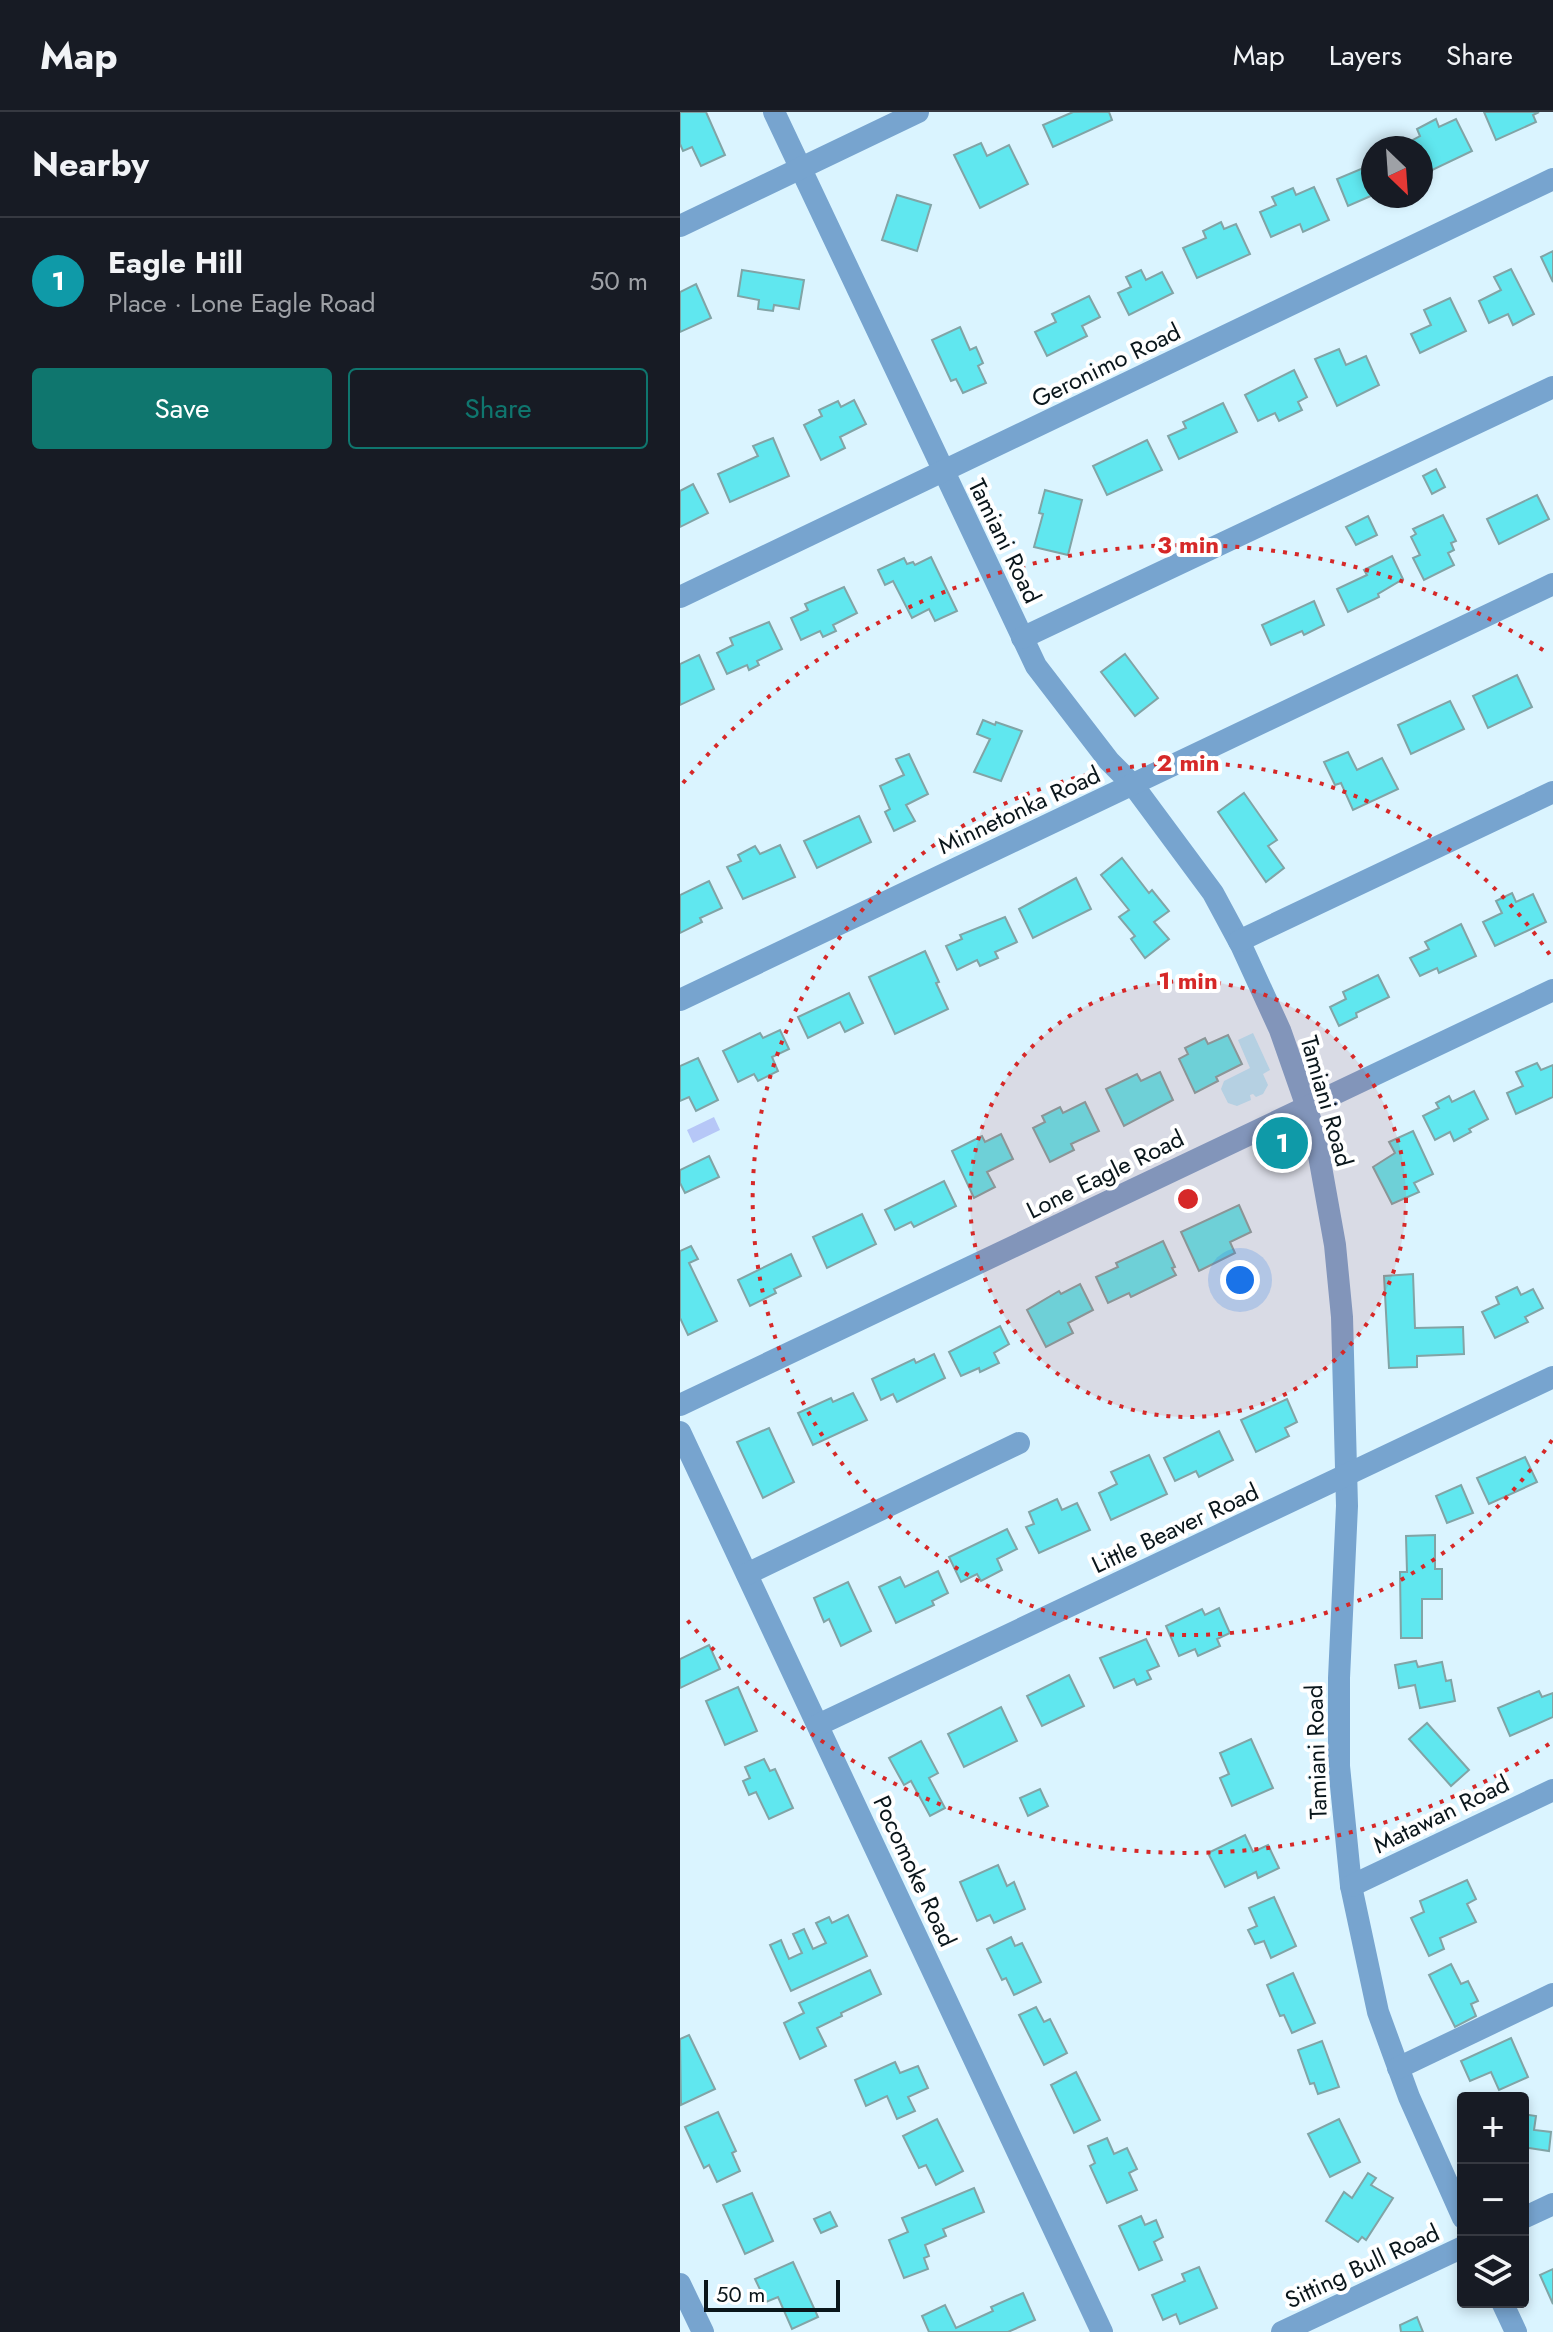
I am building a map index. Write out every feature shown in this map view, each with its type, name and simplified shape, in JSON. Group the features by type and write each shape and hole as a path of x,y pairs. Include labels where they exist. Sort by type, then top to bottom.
{"street":[{"name":"Tamiani Road","path":"774,112 1022,638 1045,678 1109,761 1133,785 1213,893 1280,1030 1307,1107 1335,1245 1342,1317 1347,1476 1339,1678 1339,1766 1351,1886 1378,2012 1398,2068 1457,2204"},
{"path":"680,226 918,112"},
{"name":"Geronimo Road","path":"680,597 1553,179"},
{"path":"1022,638 1553,387"},
{"name":"Minnetonka Road","path":"680,1000 1553,584"},
{"path":"1239,941 1553,792"},
{"name":"Lone Eagle Road","path":"680,1405 1553,990"},
{"name":"Little Beaver Road","path":"818,1725 1553,1377"},
{"name":"Pocomoke Road","path":"680,1432 1102,2332"},
{"path":"747,1574 1019,1443"},
{"name":"Matawan Road","path":"1351,1886 1553,1790"},
{"path":"1398,2068 1553,1994"},
{"path":"1529,2215 1553,2204"},
{"name":"Sitting Bull Road","path":"1282,2332 1457,2250"},
{"path":"680,2284 703,2332"},
{"path":"1505,2308 1516,2332"}],"shaded area":[{"path":"1253,1033 1270,1070 1263,1074 1268,1085 1263,1094 1256,1097 1250,1095 1251,1100 1237,1106 1228,1103 1221,1089 1224,1081 1250,1068 1238,1040"},
{"path":"714,1117 720,1130 693,1143 687,1130"}],"building":[{"path":"680,112 706,112 725,155 701,166 692,147 683,151 680,144"},
{"path":"1073,112 1109,112 1112,120 1053,147 1043,125"},
{"path":"1484,112 1539,112 1533,115 1536,122 1496,140"},
{"path":"1436,119 1439,127 1456,119 1472,151 1433,170 1433,136 1420,136 1417,129"},
{"path":"981,143 987,156 1009,145 1028,184 980,208 954,155"},
{"path":"1361,169 1361,200 1348,206 1337,179"},
{"path":"1314,187 1329,220 1303,232 1300,224 1271,237 1260,212 1276,205 1272,197 1293,188 1296,195"},
{"path":"897,195 931,205 917,251 882,240"},
{"path":"1221,222 1224,229 1236,224 1250,254 1197,278 1183,248 1206,238 1203,231"},
{"path":"1553,251 1553,282 1541,257"},
{"path":"1511,269 1534,314 1513,325 1508,314 1489,323 1479,301 1501,290 1494,277"},
{"path":"742,270 804,280 799,309 774,305 773,311 758,309 759,300 738,296"},
{"path":"1141,270 1146,280 1162,272 1173,293 1129,315 1118,293 1131,287 1126,277"},
{"path":"696,284 711,318 680,332 680,292"},
{"path":"1089,296 1100,317 1082,326 1087,336 1047,356 1035,332 1056,322 1052,314"},
{"path":"1450,298 1466,331 1420,353 1411,334 1431,325 1424,310"},
{"path":"960,327 970,350 976,347 983,363 978,366 986,383 963,393 956,379 951,381 932,340"},
{"path":"1339,349 1346,365 1366,356 1379,385 1337,406 1315,359"},
{"path":"1294,370 1307,397 1298,402 1302,410 1279,421 1275,413 1258,421 1245,395"},
{"path":"854,400 866,424 840,437 845,448 821,460 804,425 822,416 819,410 838,401 841,407"},
{"path":"1223,403 1237,432 1179,459 1168,436 1186,428 1183,422"},
{"path":"773,438 789,476 730,502 718,474 758,456 753,446"},
{"path":"1147,440 1162,470 1107,495 1093,466"},
{"path":"1436,469 1445,487 1432,494 1423,476"},
{"path":"693,484 708,513 680,527 680,491"},
{"path":"1045,490 1082,500 1068,555 1034,547 1043,514 1039,513"},
{"path":"1537,495 1549,519 1499,544 1487,519"},
{"path":"1443,515 1456,541 1451,543 1454,550 1448,553 1454,565 1424,580 1413,558 1420,555 1411,537 1416,534 1413,529"},
{"path":"1368,516 1377,535 1356,545 1346,527"},
{"path":"1392,556 1403,579 1378,594 1379,597 1348,612 1337,589 1367,575 1364,570"},
{"path":"931,557 957,611 935,621 929,609 912,618 893,581 885,585 878,570 904,558 907,564 913,562 915,565"},
{"path":"844,587 857,613 833,625 836,631 823,637 820,631 801,640 791,618 808,610 805,604"},
{"path":"1314,601 1324,625 1271,645 1262,625"},
{"path":"769,622 782,649 757,661 759,665 749,670 747,665 727,674 717,653 733,645 730,638"},
{"path":"1125,654 1158,698 1135,716 1101,672"},
{"path":"699,655 714,689 680,705 680,664"},
{"path":"1517,675 1532,707 1488,728 1473,696"},
{"path":"1450,701 1464,729 1411,754 1398,725"},
{"path":"983,720 1022,731 1001,781 974,772 990,739 977,734"},
{"path":"1348,752 1357,770 1382,758 1398,789 1353,810 1341,783 1335,785 1324,762"},
{"path":"909,754 928,794 906,805 915,821 894,831 885,812 890,809 880,786 904,775 896,759"},
{"path":"1244,793 1277,840 1268,846 1284,868 1266,882 1218,812"},
{"path":"859,816 871,842 817,868 804,841"},
{"path":"780,845 795,877 743,899 727,867 741,861 738,855 755,846 760,854"},
{"path":"1122,858 1149,893 1152,890 1169,911 1154,922 1169,939 1145,958 1131,939 1135,936 1119,917 1129,910 1101,875"},
{"path":"1076,878 1091,909 1033,938 1019,909"},
{"path":"709,881 722,908 700,918 702,922 680,933 680,895"},
{"path":"1512,893 1516,902 1533,894 1546,922 1495,946 1483,922 1502,913 1496,901"},
{"path":"1005,917 1017,942 995,952 998,958 980,966 977,960 957,970 946,946 962,939 960,935"},
{"path":"1461,924 1476,956 1439,973 1437,968 1420,976 1410,958 1429,949 1425,942"},
{"path":"925,951 948,1009 895,1034 869,977"},
{"path":"1378,975 1389,997 1356,1013 1357,1017 1339,1026 1330,1007 1346,999 1343,992"},
{"path":"849,993 863,1023 845,1032 840,1022 808,1038 798,1017"},
{"path":"780,1030 789,1049 772,1057 778,1071 758,1081 754,1074 738,1082 723,1051 760,1033 763,1038"},
{"path":"1228,1035 1242,1064 1216,1077 1218,1081 1195,1093 1179,1059 1188,1054 1185,1048 1205,1038 1208,1044"},
{"path":"698,1058 718,1100 696,1111 689,1097 680,1101 680,1066"},
{"path":"1537,1063 1541,1070 1553,1065 1553,1097 1516,1114 1507,1093 1523,1086 1516,1072"},
{"path":"1160,1072 1173,1100 1124,1126 1106,1089 1137,1074 1141,1081"},
{"path":"1474,1091 1488,1119 1454,1141 1450,1132 1435,1140 1423,1116 1439,1108 1436,1103 1449,1096 1452,1102"},
{"path":"1085,1102 1099,1131 1071,1144 1074,1150 1050,1162 1033,1128 1045,1122 1042,1116 1060,1107 1063,1113"},
{"path":"1413,1131 1433,1174 1414,1183 1419,1192 1392,1204 1373,1167 1395,1153 1389,1142"},
{"path":"1001,1134 1013,1159 987,1172 995,1187 974,1198 952,1151 982,1136 985,1142"},
{"path":"709,1156 719,1177 685,1193 680,1183 680,1170"},
{"path":"944,1181 956,1206 914,1227 911,1222 895,1230 885,1210"},
{"path":"1239,1205 1251,1232 1230,1242 1235,1253 1199,1271 1181,1232"},
{"path":"862,1214 876,1244 827,1268 813,1237"},
{"path":"1163,1241 1176,1275 1131,1297 1129,1293 1108,1303 1096,1277 1118,1267 1116,1263"},
{"path":"691,1246 698,1259 689,1263 717,1321 688,1335 680,1318 680,1251"},
{"path":"791,1254 801,1276 774,1289 776,1293 750,1306 738,1280"},
{"path":"1413,1274 1415,1328 1463,1327 1464,1354 1417,1356 1417,1367 1389,1368 1384,1276"},
{"path":"1080,1284 1093,1310 1068,1323 1073,1333 1046,1347 1027,1310 1059,1291 1061,1294"},
{"path":"1517,1287 1521,1295 1533,1289 1543,1308 1525,1317 1528,1322 1495,1338 1482,1312 1499,1304 1496,1297"},
{"path":"1000,1326 1009,1344 994,1353 999,1363 961,1376 949,1352"},
{"path":"934,1354 945,1378 897,1402 893,1394 881,1400 872,1379 914,1359 916,1363"},
{"path":"853,1393 867,1420 813,1445 798,1413 831,1398 833,1402"},
{"path":"1287,1399 1297,1422 1285,1428 1289,1436 1256,1452 1241,1420"},
{"path":"769,1428 794,1482 763,1498 737,1442"},
{"path":"1219,1431 1233,1460 1199,1477 1196,1471 1175,1481 1164,1458"},
{"path":"1149,1455 1167,1494 1111,1520 1099,1493 1117,1484 1111,1472"},
{"path":"1525,1457 1537,1482 1489,1504 1477,1478"},
{"path":"1461,1485 1473,1513 1447,1523 1436,1496"},
{"path":"1057,1499 1062,1510 1077,1503 1090,1530 1039,1553 1026,1527 1034,1524 1029,1512"},
{"path":"1007,1529 1017,1549 997,1559 1002,1570 981,1581 977,1574 961,1582 949,1557"},
{"path":"1435,1535 1435,1569 1442,1569 1442,1599 1422,1599 1422,1638 1401,1638 1400,1572 1407,1572 1406,1536"},
{"path":"938,1571 948,1593 932,1601 934,1605 896,1623 879,1587 900,1577 905,1587"},
{"path":"848,1582 871,1631 841,1646 829,1619 824,1622 814,1598"},
{"path":"1219,1608 1230,1633 1217,1639 1220,1646 1198,1656 1195,1649 1179,1656 1166,1626 1202,1609 1205,1615"},
{"path":"1146,1639 1159,1666 1147,1671 1151,1679 1137,1685 1134,1679 1114,1688 1100,1658"},
{"path":"709,1645 720,1669 680,1688 680,1659"},
{"path":"1416,1661 1418,1667 1442,1662 1446,1681 1451,1680 1455,1701 1420,1708 1415,1685 1399,1688 1395,1665"},
{"path":"1069,1675 1084,1706 1042,1726 1027,1696"},
{"path":"738,1687 757,1731 725,1745 706,1701"},
{"path":"1539,1691 1542,1697 1553,1693 1553,1717 1510,1736 1498,1708"},
{"path":"1001,1707 1017,1741 964,1767 948,1734"},
{"path":"1427,1723 1469,1770 1451,1786 1409,1739"},
{"path":"1251,1739 1273,1788 1232,1806 1220,1778 1229,1774 1220,1753"},
{"path":"921,1741 938,1773 929,1778 945,1808 930,1816 911,1781 904,1785 889,1758"},
{"path":"764,1759 770,1771 775,1769 793,1808 769,1819 756,1792 749,1795 743,1781 750,1778 745,1767"},
{"path":"1040,1789 1048,1806 1028,1816 1020,1798"},
{"path":"1245,1835 1253,1852 1268,1845 1279,1868 1258,1878 1256,1872 1225,1887 1208,1853"},
{"path":"998,1865 1007,1886 1014,1882 1025,1909 994,1923 990,1915 977,1921 960,1882"},
{"path":"1467,1880 1476,1899 1467,1904 1476,1922 1440,1938 1444,1949 1429,1956 1411,1918 1424,1912 1420,1901"},
{"path":"1274,1897 1296,1946 1271,1958 1264,1941 1255,1944 1248,1930 1257,1926 1249,1908"},
{"path":"848,1915 867,1956 791,1991 770,1945 781,1940 789,1959 802,1953 793,1934 804,1929 813,1949 826,1943 816,1923 829,1917 832,1923"},
{"path":"1011,1937 1015,1946 1022,1943 1041,1982 1014,1995 1006,1978 1002,1980 987,1949"},
{"path":"1451,1964 1461,1984 1468,1981 1478,2001 1471,2004 1476,2016 1455,2027 1429,1975"},
{"path":"870,1970 881,1994 817,2028 826,2046 800,2059 784,2023 804,2013 799,2003"},
{"path":"1293,1973 1315,2023 1292,2033 1284,2015 1280,2016 1267,1985"},
{"path":"1036,2007 1044,2022 1050,2019 1067,2053 1044,2065 1019,2015"},
{"path":"689,2035 715,2089 681,2105 680,2039"},
{"path":"1511,2038 1528,2077 1499,2090 1491,2072 1470,2081 1461,2061"},
{"path":"1322,2041 1339,2087 1318,2094 1314,2083 1310,2084 1298,2050"},
{"path":"895,2062 900,2073 918,2066 928,2088 908,2097 915,2111 897,2119 887,2096 866,2106 855,2080"},
{"path":"1076,2072 1100,2120 1074,2133 1051,2085"},
{"path":"718,2112 736,2151 732,2153 740,2171 717,2182 709,2165 704,2168 685,2127"},
{"path":"1529,2115 1536,2116 1534,2130 1551,2132 1549,2151 1529,2148"},
{"path":"937,2119 963,2171 936,2185 926,2165 919,2168 903,2136"},
{"path":"1339,2119 1360,2162 1330,2177 1308,2134"},
{"path":"1107,2138 1114,2154 1127,2148 1137,2169 1129,2173 1137,2190 1107,2203 1090,2166 1095,2163 1088,2146"},
{"path":"1368,2173 1376,2178 1371,2185 1393,2198 1366,2240 1362,2237 1358,2242 1326,2221 1344,2192 1352,2198"},
{"path":"974,2188 984,2212 943,2229 946,2236 925,2245 929,2256 924,2258 928,2269 904,2278 889,2240 908,2232 902,2218"},
{"path":"752,2193 773,2241 745,2254 723,2205"},
{"path":"830,2212 837,2226 821,2233 814,2219"},
{"path":"1141,2216 1145,2225 1156,2220 1163,2237 1154,2242 1162,2260 1139,2270 1119,2226"},
{"path":"793,2262 818,2317 792,2329 778,2297 766,2302 755,2279"},
{"path":"1199,2267 1217,2308 1180,2324 1176,2314 1163,2320 1152,2295 1185,2281 1182,2274"},
{"path":"1553,2269 1553,2304 1540,2275"},
{"path":"1023,2293 1035,2320 1008,2332 929,2332 922,2316 945,2305 956,2328 993,2311 991,2307"},
{"path":"1417,2317 1423,2332 1401,2332 1400,2325"}],"place":[{"name":"Eagle Hill","path":"1282,1143"}]}
